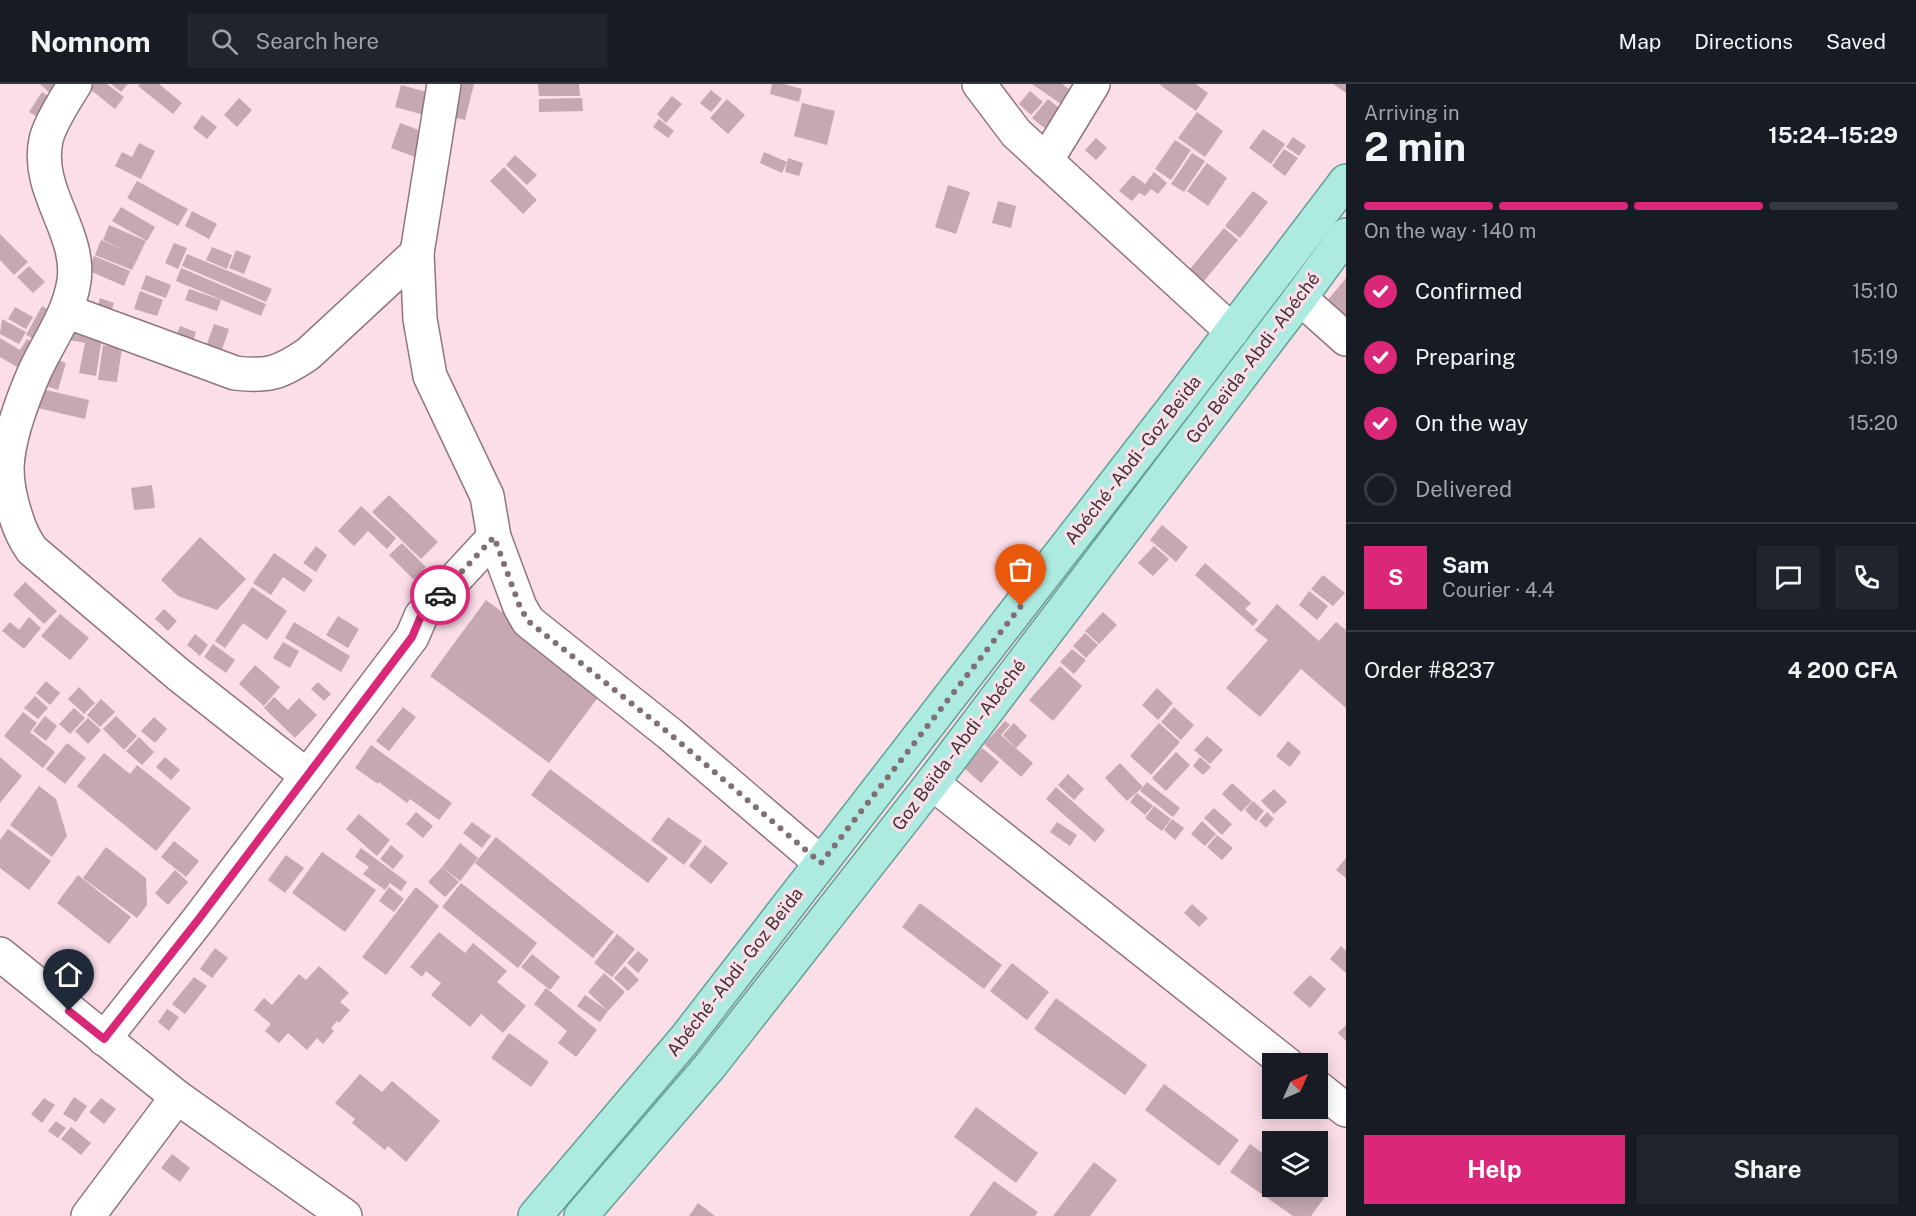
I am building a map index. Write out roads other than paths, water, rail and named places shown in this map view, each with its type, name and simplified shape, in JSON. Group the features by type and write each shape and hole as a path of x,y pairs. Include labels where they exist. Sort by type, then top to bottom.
{"main road":[{"name":"Abéché - Abdi - Goz Beïda","path":"544,1213 685,1039 1346,181"},
{"name":"Goz Beïda - Abdi - Abéché","path":"581,1216 710,1066 932,783 1346,235"}],"street":[{"path":"75,84 46,140 45,158 53,201 70,239 74,281 66,311 7,424 7,468 11,500 23,538 32,550 179,675 307,776"},
{"path":"444,84 417,253 420,319 430,376 487,496 494,537 520,607 528,621 670,734 821,863"},
{"path":"979,84 1016,133 1232,331"},
{"path":"1046,161 1093,84"},
{"path":"66,311 235,374 261,376 291,366 308,354 417,253"},
{"path":"1300,298 1346,339"},
{"path":"104,1039 198,920 412,637 421,616 494,537"},
{"path":"932,783 1273,1053"},
{"path":"0,954 177,1097 345,1216"},
{"path":"1328,1096 1346,1110"},
{"path":"88,1216 177,1097"}]}
